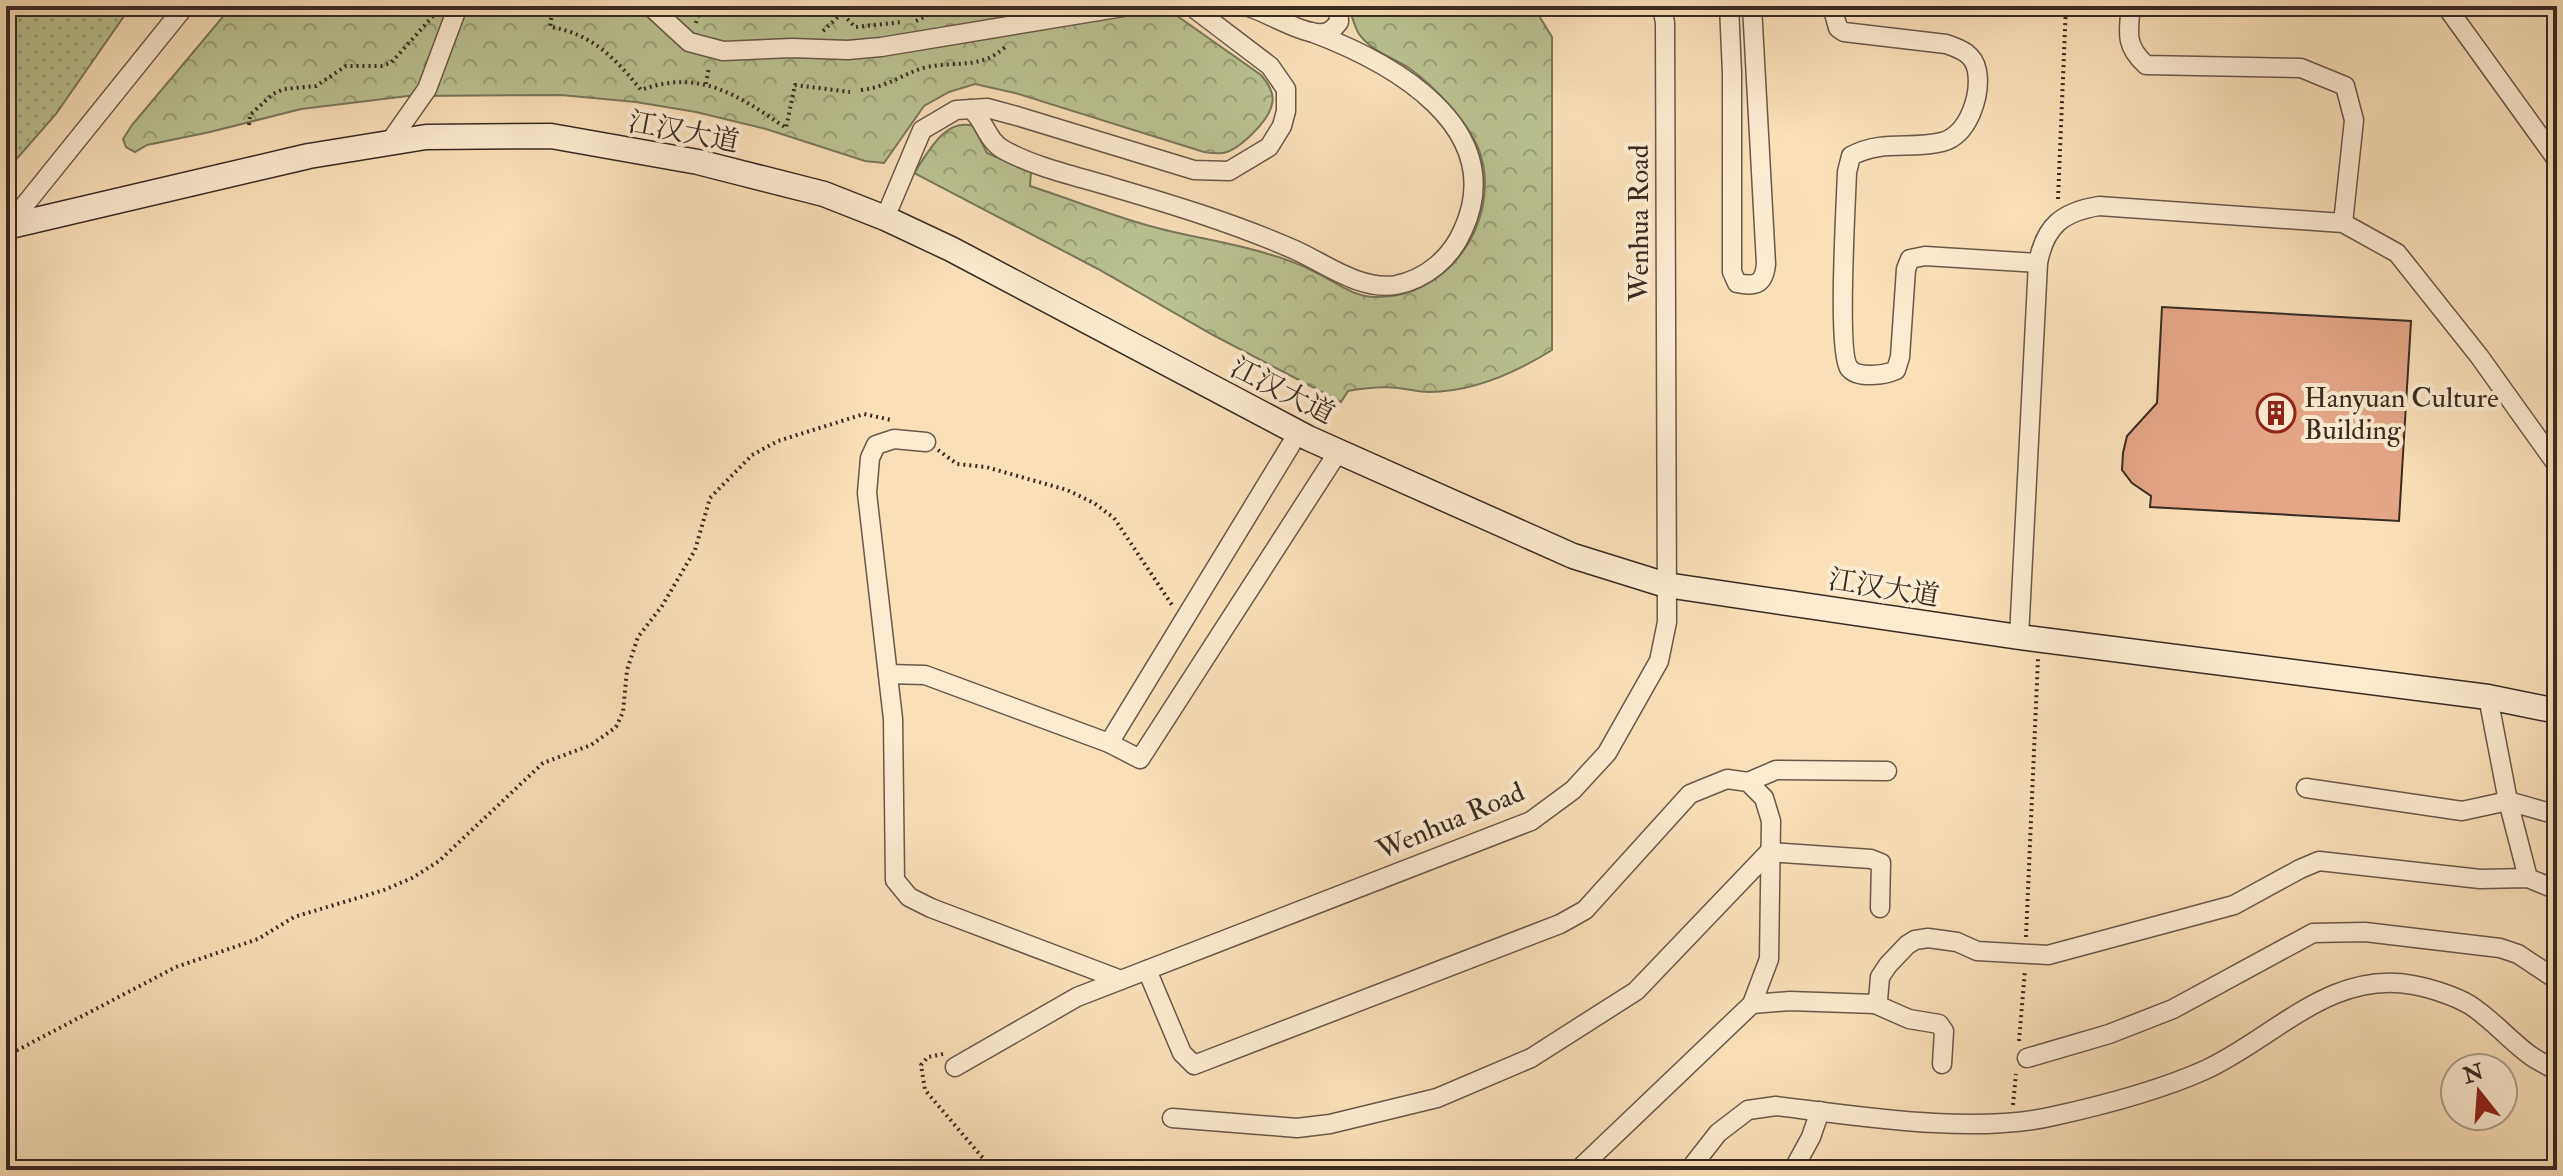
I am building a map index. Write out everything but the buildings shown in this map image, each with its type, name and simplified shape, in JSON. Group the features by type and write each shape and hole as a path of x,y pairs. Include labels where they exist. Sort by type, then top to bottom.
{"main road":[{"name":"江汉大道","path":"6,227 309,156 426,137 551,136 712,165 824,194 885,218 951,249 1338,452 1573,556 1666,585 2029,639 2488,697 2557,711"}],"street":[{"path":"6,227 185,6"},
{"path":"389,143 427,89 458,6"},
{"path":"650,6 689,42 723,51 881,47 1129,6"},
{"path":"885,218 922,130 956,110 987,108 1194,170 1229,171 1269,147 1282,126 1286,89 1270,66 1191,6"},
{"path":"971,109 985,123 996,146 1032,162 1227,224 1293,249 1371,286 1396,285 1436,267 1456,246 1474,195 1474,177 1467,148 1456,129 1411,82 1375,60 1246,6"},
{"path":"1311,32 1325,33 1334,29 1339,22 1338,6"},
{"name":"Wenhua Road","path":"955,1067 1077,997 1531,821 1573,790 1607,753 1659,661 1667,622 1665,23 1662,6"},
{"path":"1729,6 1732,272 1737,283 1753,284 1765,276 1766,264 1752,6"},
{"path":"1832,6 1838,28 1844,32 1959,48 1976,65 1978,79 1973,110 1966,124 1944,142 1872,147 1851,156 1847,172 1844,316 1845,357 1850,369 1865,374 1896,370 1900,357 1906,269 1910,259 1925,256 2038,263"},
{"path":"2131,6 2128,34 2133,53 2146,65 2301,68 2327,76 2345,86 2354,120 2343,223"},
{"path":"2446,6 2557,160"},
{"path":"2029,639 2038,263 2050,228 2083,209 2099,206 2343,223 2397,253 2479,356 2557,465"},
{"path":"1109,743 1298,433"},
{"path":"926,442 894,439 876,445 870,458 867,493 893,719 895,880 909,897 931,908 1121,980"},
{"path":"888,674 925,675 1109,743 1140,759 1338,452"},
{"path":"2488,697 2508,801 2528,878"},
{"path":"1147,970 1182,1053 1194,1065 1560,924 1585,910 1690,794 1727,779 1748,782 1776,770 1887,771"},
{"path":"1578,1170 1752,1004 1769,959 1771,821 1764,798 1748,782"},
{"path":"2306,788 2462,811 2508,801 2557,815"},
{"path":"1769,852 1871,859 1881,863 1880,908"},
{"path":"1172,1118 1297,1128 1330,1124 1437,1098 1531,1058 1636,991 1769,852"},
{"path":"1875,1004 1880,977 1888,965 1915,940 1928,938 1957,942 1977,951 2048,955 2234,905 2319,861 2480,879 2528,878 2557,890"},
{"path":"2021,1055 2109,1034 2173,1009 2300,938 2327,931 2365,932 2500,948 2518,954 2557,980"},
{"path":"1689,1170 1718,1133 1748,1110 1776,1106 1953,1123 2012,1123 2053,1117 2204,1070 2248,1046 2314,1002 2352,988 2383,983 2412,984 2469,1004 2531,1056 2557,1071"},
{"path":"1752,1004 1790,1001 1875,1004 1909,1019 1939,1024 1944,1031 1942,1064"},
{"path":"1793,1170 1811,1137 1820,1111"}],"path":[{"path":"553,6 550,27 570,30 600,46 641,90 678,83 723,88 786,128 795,85 850,92"},
{"path":"694,32 701,6"},
{"path":"835,6 855,27 918,21 946,6"},
{"path":"2057,222 2066,6"},
{"path":"822,32 841,14"},
{"path":"249,125 250,115 273,94 284,89 316,86 346,66 391,63 433,16"},
{"path":"861,90 889,85 927,67 980,62 995,55 1009,42"},
{"path":"706,84 710,59"},
{"path":"6,1056 176,967 258,939 294,917 384,890 412,878 439,861 543,763 591,745 616,727 623,712 627,670 638,637 662,606 695,550 710,498 752,455 778,441 864,414 897,422"},
{"path":"926,442 957,464 986,467 1067,490 1094,503 1114,518 1183,622"},
{"path":"2012,1123 2021,1055 2025,955 2029,639"},
{"path":"955,1067 941,1052 928,1057 921,1065 925,1090 993,1170"}],"green space":[{"path":"6,6 131,6 56,114 6,171"},
{"path":"237,6 1163,6 1261,75 1270,88 1273,100 1270,111 1252,134 1223,153 1204,152 1015,93 975,84 949,92 924,106 884,163 865,161 766,129 696,112 636,102 561,95 408,96 301,109 147,145 135,152 126,147 123,139 132,125 226,13"},
{"path":"1348,6 1533,6 1552,37 1552,350 1509,373 1478,385 1445,391 1385,387 1348,391 1341,402 914,173 945,132 963,125 973,126 987,153 1031,172 1030,186 1150,226 1279,257 1366,296 1400,295 1424,286 1445,271 1462,253 1475,231 1483,207 1485,181 1481,156 1461,119 1430,85 1364,40 1357,31"}],"place":[{"name":"Hanyuan Culture Building","path":"2276,413"}]}
